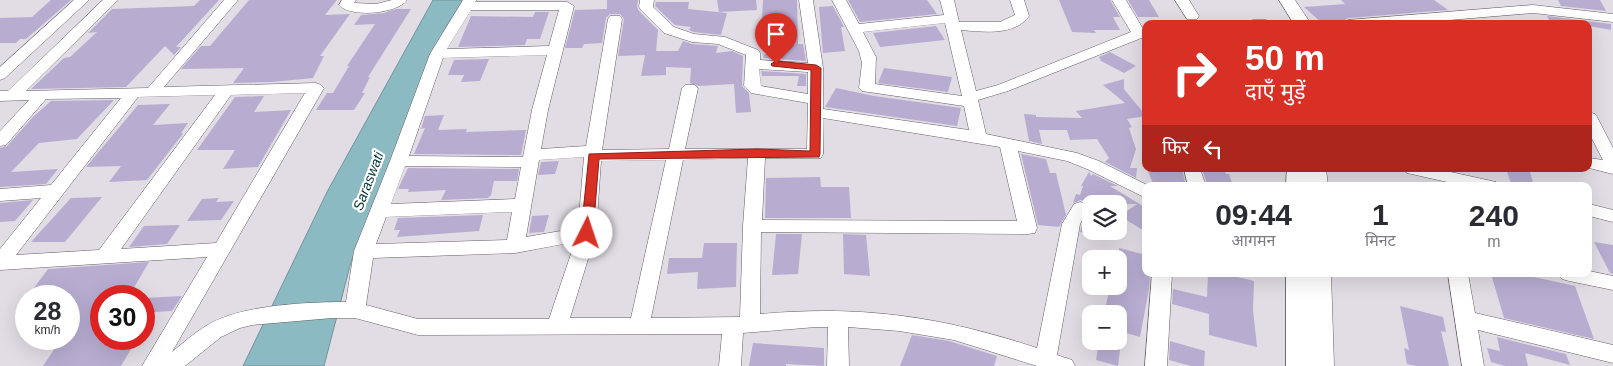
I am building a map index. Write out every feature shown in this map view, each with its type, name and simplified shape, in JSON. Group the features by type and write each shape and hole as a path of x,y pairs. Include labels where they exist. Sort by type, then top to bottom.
{"street":[{"path":"0,75 82,0"},
{"path":"6,96 110,0"},
{"path":"153,91 230,0"},
{"path":"349,0 346,5 348,6 383,7 392,6 400,0"},
{"path":"647,0 646,7 668,30 692,38 720,40 753,53 751,82 756,90 815,106 979,137 1083,160 1142,190"},
{"path":"399,161 531,158 594,154 815,154 816,68 806,0"},
{"path":"839,0 854,29 865,44 871,63 867,88 970,100 1139,34 1119,0"},
{"path":"947,0 979,137"},
{"path":"854,29 953,22 994,26 1015,23 1022,16 1017,0"},
{"path":"1182,0 1192,16"},
{"path":"355,310 364,251 399,161 437,54 468,3 567,6 540,110 515,246"},
{"path":"1285,8 1298,20"},
{"path":"1408,20 1532,9 1555,10 1612,19"},
{"path":"1532,9 1538,20"},
{"path":"557,326 587,233 594,154 615,19"},
{"path":"437,54 556,50"},
{"path":"752,64 816,68"},
{"path":"6,96 316,88 153,366"},
{"path":"639,327 690,88"},
{"path":"106,255 226,91"},
{"path":"0,263 134,92"},
{"path":"0,141 42,95"},
{"path":"1592,123 1613,164"},
{"path":"752,226 1028,228 1008,144"},
{"path":"730,366 742,325 757,153"},
{"path":"1592,164 1613,168"},
{"path":"1433,172 1474,182"},
{"path":"0,194 55,191"},
{"path":"379,211 522,204"},
{"path":"170,366 214,332 235,321 252,317 332,310 355,310 418,326 639,327 742,325 838,318 914,325 956,333 1055,363 1071,224 1080,208"},
{"path":"1592,211 1613,216"},
{"path":"364,251 515,246 587,233"},
{"path":"0,263 222,249"},
{"path":"1156,366 1162,277"},
{"path":"1298,277 1299,366"},
{"path":"1318,277 1321,366"},
{"path":"1458,277 1473,366"},
{"path":"1582,277 1613,284"},
{"path":"838,318 838,366"},
{"path":"1465,319 1603,357"}],"water":[{"name":"Saraswati","path":"433,0 463,0 446,27 351,262 324,366 243,366 327,192"}],"building":[{"path":"51,0 71,0 26,39 20,39 16,43 0,43 0,18 32,17"},
{"path":"200,0 219,0 176,47 181,47 174,55 165,46 126,87 31,89 64,58 70,57 97,32 88,33 112,9 194,6"},
{"path":"249,0 337,0 325,15 350,14 320,56 324,56 313,78 233,83 244,68 181,69 201,46 210,46"},
{"path":"607,0 638,0 637,7 639,11 658,30 656,51 678,51 683,41 692,44 718,46 716,53 732,51 743,56 742,86 749,93 751,112 736,113 734,84 698,86 690,83 691,68 666,67 666,75 641,76 645,55 618,56 624,19 620,14 610,14 606,18 602,43 584,44 582,48 565,48 575,10 607,9"},
{"path":"717,0 756,0 757,10 719,12"},
{"path":"763,0 797,0 798,44 803,44 806,61 763,58 764,54 773,47 778,36 779,20 762,20"},
{"path":"848,0 927,0 937,14 860,22"},
{"path":"1059,0 1110,0 1120,17 1113,17 1120,30 1094,30 1096,33 1072,32"},
{"path":"1128,0 1149,0 1159,17 1138,17"},
{"path":"1341,0 1434,0 1448,10 1348,18 1345,20 1319,20 1304,7 1345,4"},
{"path":"1558,0 1600,0 1606,11 1561,6"},
{"path":"656,2 689,2 688,9 727,13 721,35 694,32 689,30 691,27 675,25 655,6"},
{"path":"833,6 844,27 841,27 845,51 823,53 819,7"},
{"path":"396,9 411,9 368,77 370,77 362,93 365,93 354,110 316,110 327,93 333,93 349,66 347,66 375,24 354,25 361,15 384,13"},
{"path":"535,12 549,12 540,39 527,39 525,45 458,47 471,16 533,17"},
{"path":"1547,16 1579,20 1549,20"},
{"path":"1592,22 1611,24 1611,30 1592,27"},
{"path":"936,26 945,40 880,47 873,33"},
{"path":"1110,52 1136,66 1124,73 1101,61 1099,57"},
{"path":"489,59 480,81 461,82 464,75 448,75 454,60"},
{"path":"884,68 952,77 948,92 878,83"},
{"path":"761,71 806,74 806,86 797,86 799,76 762,76"},
{"path":"1124,79 1124,89 1142,111 1142,117 1127,119 1132,127 1129,128 1136,149 1130,168 1137,168 1136,178 1105,162 1109,158 1097,139 1070,140 1067,130 1039,130 1042,144 1029,141 1024,114 1036,115 1036,117 1082,118 1076,111 1125,103 1103,85"},
{"path":"836,88 874,96 961,108 957,126 825,107"},
{"path":"264,96 254,112 291,110 258,167 223,169 235,150 197,150 235,97"},
{"path":"114,100 77,139 39,143 11,172 58,169 46,184 0,187 0,148 7,146 33,117 51,101"},
{"path":"170,104 153,125 188,123 181,133 183,133 182,135 147,180 109,182 121,166 86,167 138,105"},
{"path":"444,115 438,130 467,129 466,132 526,130 521,155 414,154 425,128 421,129 425,116"},
{"path":"1021,154 1046,159 1050,173 1056,173 1066,215 1059,227 1038,225"},
{"path":"559,161 555,174 538,175 541,162"},
{"path":"408,168 519,169 517,181 494,181 491,195 488,198 441,200 446,190 408,192 409,189 398,189"},
{"path":"1089,172 1091,176 1093,174 1118,186 1110,186 1125,195 1082,195 1082,200 1073,203 1076,194 1080,195 1083,186 1081,186"},
{"path":"1148,172 1183,172 1185,182 1152,182"},
{"path":"1203,172 1225,172 1229,174 1232,182 1207,182"},
{"path":"1507,172 1530,172 1533,182 1511,182"},
{"path":"820,177 821,187 849,187 851,218 765,218 766,178"},
{"path":"1127,196 1142,206 1142,229 1127,220 1127,211 1137,204 1127,204"},
{"path":"102,197 65,242 31,242 71,198"},
{"path":"219,198 216,202 234,201 221,220 187,221 202,199"},
{"path":"33,200 15,221 0,222 0,203"},
{"path":"483,215 479,231 397,237 400,230 394,230 398,218"},
{"path":"549,215 544,232 529,233 532,216"},
{"path":"180,225 167,244 129,247 144,226"},
{"path":"776,234 802,234 798,274 772,275"},
{"path":"843,234 866,235 870,276 844,274"},
{"path":"1594,242 1613,245 1613,274 1610,273"},
{"path":"704,243 737,243 736,287 697,289 698,272 667,274 669,258 702,258"},
{"path":"1127,250 1142,254 1142,277 1150,277 1140,337 1127,333 1127,305 1106,305 1108,295 1127,295"},
{"path":"149,262 135,285 90,285 90,350 130,350 121,366 43,366 54,350 80,350 80,285 36,285 48,269"},
{"path":"1208,277 1237,277 1254,281 1253,310 1257,347 1209,335 1209,314 1172,304 1173,289 1207,297"},
{"path":"1492,277 1534,277 1575,286 1594,339 1504,318"},
{"path":"182,296 172,311 155,312 155,297"},
{"path":"1400,306 1443,317 1446,332 1441,331 1449,366 1416,366 1407,364 1404,348 1409,350"},
{"path":"912,335 949,341 997,356 994,366 900,366"},
{"path":"1497,337 1566,354 1570,365 1525,353 1528,366 1505,366 1491,362 1487,348 1500,351"},
{"path":"1170,341 1205,351 1204,366 1191,366 1169,360"},
{"path":"753,343 824,348 824,366 786,364 786,366 749,366"},
{"path":"1098,350 1120,350 1118,366 1096,360"}],"route":[{"path":"587,233 593,156 757,153 815,154 816,68 776,64"}]}
